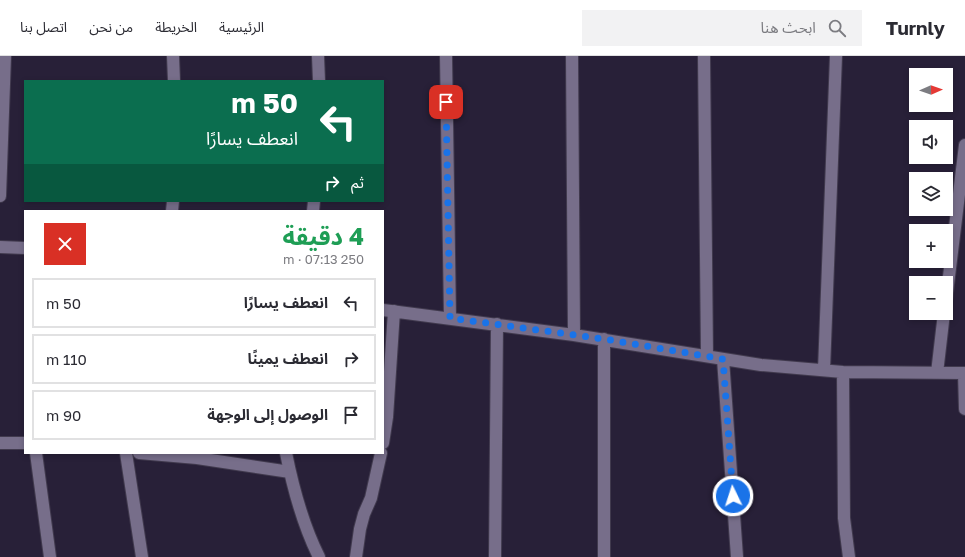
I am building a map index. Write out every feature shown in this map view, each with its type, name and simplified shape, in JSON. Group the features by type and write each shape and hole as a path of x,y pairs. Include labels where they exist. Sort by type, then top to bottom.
{"street":[{"path":"0,196 6,56"},
{"path":"173,56 174,80"},
{"path":"318,56 319,80"},
{"path":"446,56 450,318"},
{"path":"572,56 574,335"},
{"path":"704,56 707,356"},
{"path":"824,370 836,56"},
{"path":"950,276 962,196 965,145"},
{"path":"0,247 24,248"},
{"path":"384,437 388,411 388,310 604,339 761,365 843,372 964,373 965,409"},
{"path":"937,373 943,320"},
{"path":"495,557 497,324"},
{"path":"604,339 604,557"},
{"path":"723,359 737,557"},
{"path":"843,372 844,518 849,557"},
{"path":"0,443 24,442"},
{"path":"36,454 50,557"},
{"path":"126,454 142,557"},
{"path":"158,454 197,456 290,472"},
{"path":"286,454 299,504 309,534 319,557"},
{"path":"356,557 360,529 364,514 371,498 381,454"}],"route":[{"path":"446,102 450,318 604,339 723,359 733,496"}]}
